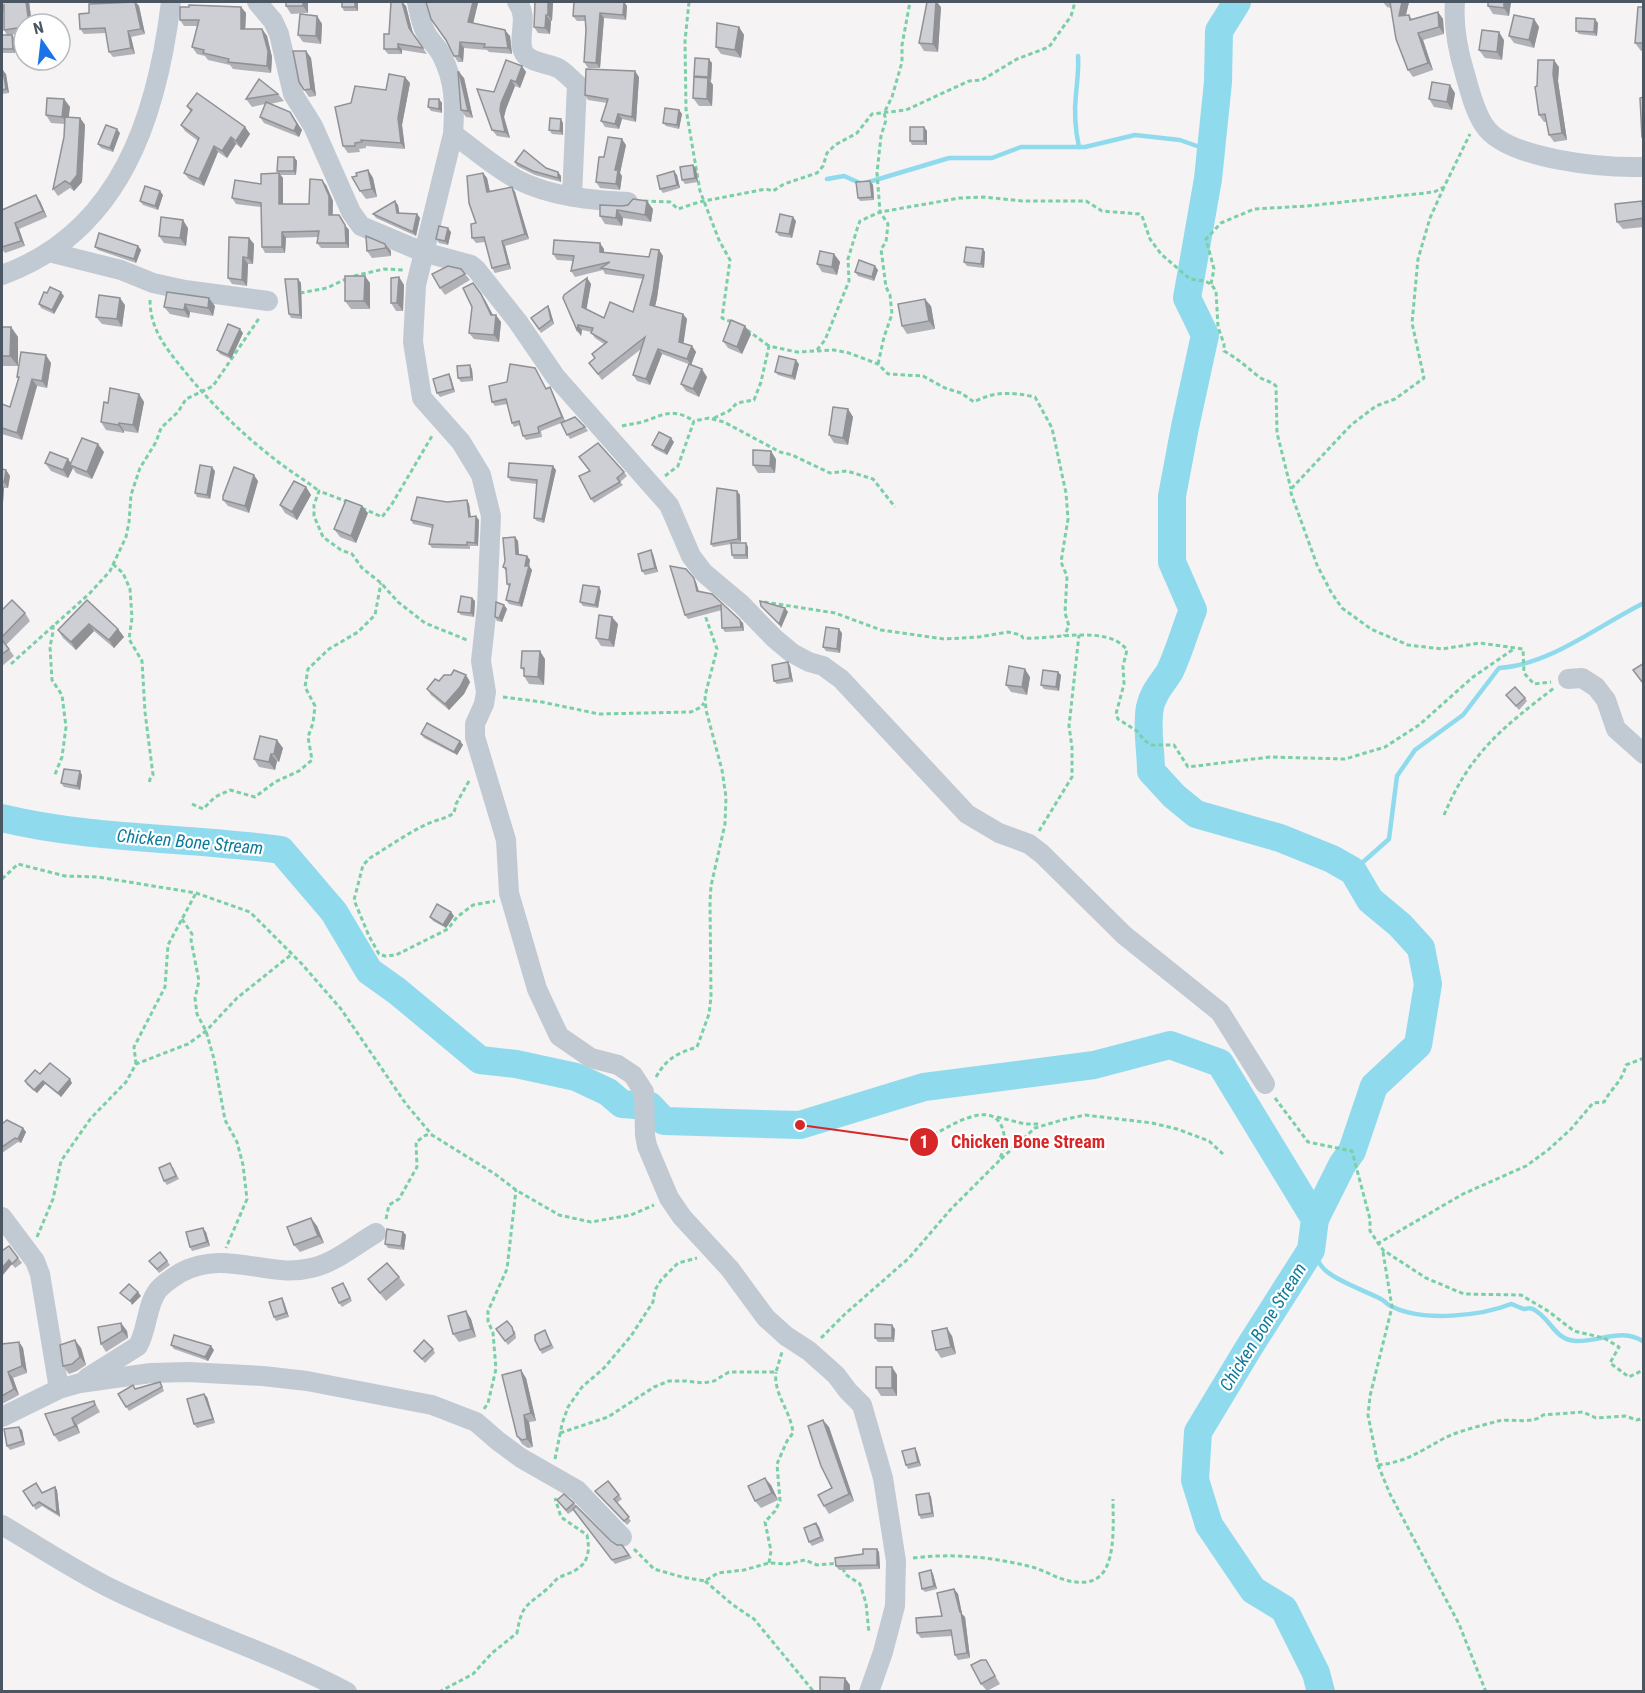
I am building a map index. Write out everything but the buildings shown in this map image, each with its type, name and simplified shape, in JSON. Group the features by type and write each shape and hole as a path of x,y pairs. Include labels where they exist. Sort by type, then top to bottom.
{"street":[{"path":"2,274 49,252 78,229 100,206 131,156 145,124 165,47 171,2"},
{"path":"257,2 273,21 279,34 293,94 313,126 351,212 361,226 422,259 471,265 476,269 518,322 555,376 659,492 672,511 691,556 704,573 741,604 774,639 792,653 823,666 841,679 966,814 999,833 1029,844 1042,854 1124,935 1215,1008 1265,1084"},
{"path":"417,2 427,36 436,44 450,74 454,95 453,134 416,285 413,342 422,398 455,435 481,475 491,516 487,606 481,660 486,692 484,704 475,724 475,737 506,840 509,893 537,989 559,1036 591,1058 618,1065 627,1070 633,1075 644,1094 647,1146 669,1198 682,1218 730,1269 766,1318 836,1375 862,1405 883,1478 896,1561 895,1606 884,1652 869,1692"},
{"path":"517,2 523,10 522,49 525,55 532,60 561,70 577,84 572,196"},
{"path":"1455,2 1457,43 1478,114 1484,127 1493,136 1545,159 1584,164 1644,167"},
{"path":"453,134 517,179 536,188 572,196 627,202"},
{"path":"49,252 121,270 153,283 185,290 268,301"},
{"path":"1568,679 1582,678 1596,687 1606,700 1616,729 1644,754"},
{"path":"2,1217 35,1261 44,1289 59,1389"},
{"path":"80,1383 138,1346 143,1338 152,1300 159,1288 186,1270 220,1262 292,1270 310,1269 327,1263 376,1233"},
{"path":"2,1417 59,1389 80,1383 151,1373 188,1372 307,1381 432,1405 477,1422 521,1458 577,1490 621,1537"},
{"path":"2,1525 111,1589 182,1621 324,1679 347,1692"}],"path":[{"path":"689,2 685,41 686,109 700,191 719,240 730,260 722,318 744,327 769,346 797,352 817,350 849,352 878,364 888,374 923,376 945,388 961,393 974,402 996,394 1009,393 1035,397 1052,428 1066,493 1068,519 1061,562 1067,576 1065,613 1069,626 1063,637"},
{"path":"878,364 892,314 881,249 886,242 888,224 880,212 877,173 881,136 886,120 884,113 892,97 902,62 902,45 910,2"},
{"path":"627,202 670,202 678,209 704,201 766,189 773,191 784,184 817,173 823,166 827,153 835,145 857,133 872,114 906,110 969,81 982,80 1017,59 1049,47 1071,16 1075,2"},
{"path":"1291,489 1351,425 1376,406 1395,399 1424,378 1412,323 1418,259 1430,219 1478,114"},
{"path":"1211,284 1215,269 1206,239 1221,223 1231,217 1254,209 1306,206 1434,192 1444,187"},
{"path":"817,350 825,340 847,286 848,259 860,221 880,212 979,197 1022,201 1086,201 1102,211 1142,216 1154,245 1173,265 1190,279 1205,280 1211,284 1216,295 1218,327 1224,351 1262,379 1276,386 1277,433 1291,489 1317,565 1342,608 1371,629 1408,645 1442,649 1480,643 1523,649 1524,673 1534,684 1568,679"},
{"path":"11,664 90,593 110,571 126,537 131,495 144,458 152,450 164,423 178,412 186,399 213,386 219,379 259,320 268,301 282,294 291,295 327,288 352,277 384,269 405,270 422,259"},
{"path":"153,283 150,298 153,325 163,344 201,391 247,436 279,463 319,491 349,502"},
{"path":"608,435 620,426 641,422 664,413 678,414 694,421 714,418 729,411 738,403 754,400 761,382 769,346"},
{"path":"714,418 780,452 792,455 830,473 847,471 873,479 895,507"},
{"path":"659,492 664,477 678,466 694,421"},
{"path":"360,507 382,517 434,433 441,431 455,435"},
{"path":"319,491 314,505 314,516 323,537 341,550 352,554 398,602 425,623 482,647"},
{"path":"113,564 128,579 132,618 129,639 142,661 145,712 153,775 149,785"},
{"path":"192,804 203,809 215,797 230,790 255,797 275,782 299,771 312,760 308,737 313,723 315,705 305,687 308,669 329,649 358,632 375,615 381,583"},
{"path":"741,604 756,601 835,613 881,630 944,639 979,637 1008,632 1021,635 1023,638 1079,635 1115,638 1127,650 1123,666 1124,684 1116,714 1118,719 1137,731 1151,745 1174,745 1188,767 1270,757 1345,759 1385,747 1419,726 1473,677 1515,648"},
{"path":"644,1094 662,1066 677,1053 697,1047 709,1014 712,980 711,886 725,824 726,797 722,770 705,702 717,649 705,609"},
{"path":"53,625 50,647 52,680 62,695 66,727 62,757 54,777"},
{"path":"1029,844 1072,777 1069,726 1079,635"},
{"path":"1444,815 1455,788 1470,764 1498,733 1568,679"},
{"path":"486,692 510,699 542,702 599,714 692,712 701,708 705,702"},
{"path":"481,758 456,804 454,813 420,828 369,858 363,865 354,900 369,936 380,954 384,956 396,955 448,929 457,917 473,905 497,900 509,893"},
{"path":"2,879 18,864 65,876 98,877 196,893 250,912 292,954 340,1009 406,1104 432,1135 559,1215 591,1222 631,1215 669,1198"},
{"path":"28,1250 36,1241 53,1199 61,1161 91,1118 126,1082 135,1064 134,1047 165,987 168,945 196,893"},
{"path":"182,919 192,934 191,940 199,981 195,998 197,1014 206,1030 214,1059 225,1120 237,1142 247,1199 220,1262"},
{"path":"135,1064 188,1044 206,1030 237,998 292,954"},
{"path":"1377,1244 1463,1194 1526,1166 1571,1129 1593,1103 1604,1101 1609,1092 1623,1078 1626,1065 1644,1058"},
{"path":"1265,1084 1308,1142 1352,1151 1370,1219 1370,1231 1383,1250 1425,1278 1464,1294 1521,1295 1548,1311 1574,1331 1604,1338 1619,1347 1610,1363 1629,1377 1641,1371 1644,1372"},
{"path":"929,1137 969,1117 983,1114 1034,1125 1085,1115 1152,1123 1201,1137 1223,1154"},
{"path":"993,1116 999,1120 1005,1140 998,1162"},
{"path":"809,1351 845,1314 909,1258 959,1200 1026,1135 1045,1124"},
{"path":"376,1233 386,1219 389,1205 399,1199 417,1167 416,1142 426,1135 432,1135"},
{"path":"477,1422 488,1402 496,1369 493,1333 488,1321 488,1311 507,1269 516,1190"},
{"path":"439,1692 473,1674 492,1653 517,1633 521,1615 527,1604 549,1588 558,1578 575,1571 585,1562 590,1552 587,1535 561,1517 554,1497 555,1454 568,1407 582,1387 604,1368 631,1336 652,1302 661,1280 678,1263 698,1258 711,1249"},
{"path":"1383,1250 1392,1307 1370,1396 1368,1415 1378,1465 1390,1494 1459,1624 1486,1692"},
{"path":"769,1563 771,1551 765,1521 775,1511 780,1501 777,1464 793,1433 788,1414 774,1383 786,1336"},
{"path":"560,1433 608,1417 654,1387 669,1381 703,1383 714,1381 729,1372 776,1372"},
{"path":"1378,1465 1397,1463 1426,1450 1442,1439 1502,1420 1538,1419 1542,1415 1583,1412 1596,1418 1625,1416 1637,1420 1644,1418"},
{"path":"896,1561 956,1555 1017,1564 1074,1582 1089,1582 1102,1574 1109,1561 1112,1545 1113,1499"},
{"path":"621,1537 654,1569 705,1581 733,1605 754,1619 814,1692"},
{"path":"705,1581 718,1573 744,1570 769,1563 788,1564 805,1560 817,1565 840,1563 845,1574 860,1584 866,1603 870,1644 884,1652"}],"waterway":[{"path":"1237,2 1219,31 1218,82 1208,179 1187,298 1205,335 1172,496 1172,562 1193,610 1170,671 1151,702 1149,715 1151,771 1174,796 1196,814 1280,838 1332,859 1353,871 1370,900 1400,925 1421,948 1428,984 1418,1045 1374,1086 1352,1151 1342,1165 1315,1219"},
{"path":"1078,56 1075,114 1079,147"},
{"path":"827,179 844,176 862,184 949,158 992,158 1021,147 1085,147 1135,135 1180,140 1211,151"},
{"path":"1353,871 1389,839 1397,776 1415,750 1463,715 1499,668 1537,660 1555,652 1644,603"},
{"name":"Chicken Bone Stream","path":"2,818 71,830 281,850 334,912 369,971 397,991 480,1060 516,1064 576,1077 608,1092 622,1104 650,1106 664,1121 800,1125 924,1087 1094,1065 1170,1045 1220,1063 1315,1219 1311,1250 1198,1432 1195,1480 1209,1525 1253,1590 1284,1609 1316,1673 1321,1692"},
{"path":"1311,1250 1320,1265 1329,1273 1405,1312 1452,1316 1484,1312 1511,1304 1524,1309 1533,1309 1557,1333 1569,1340 1585,1341 1619,1335 1644,1342"}],"place":[{"name":"Chicken Bone Stream","path":"800,1125"}]}
